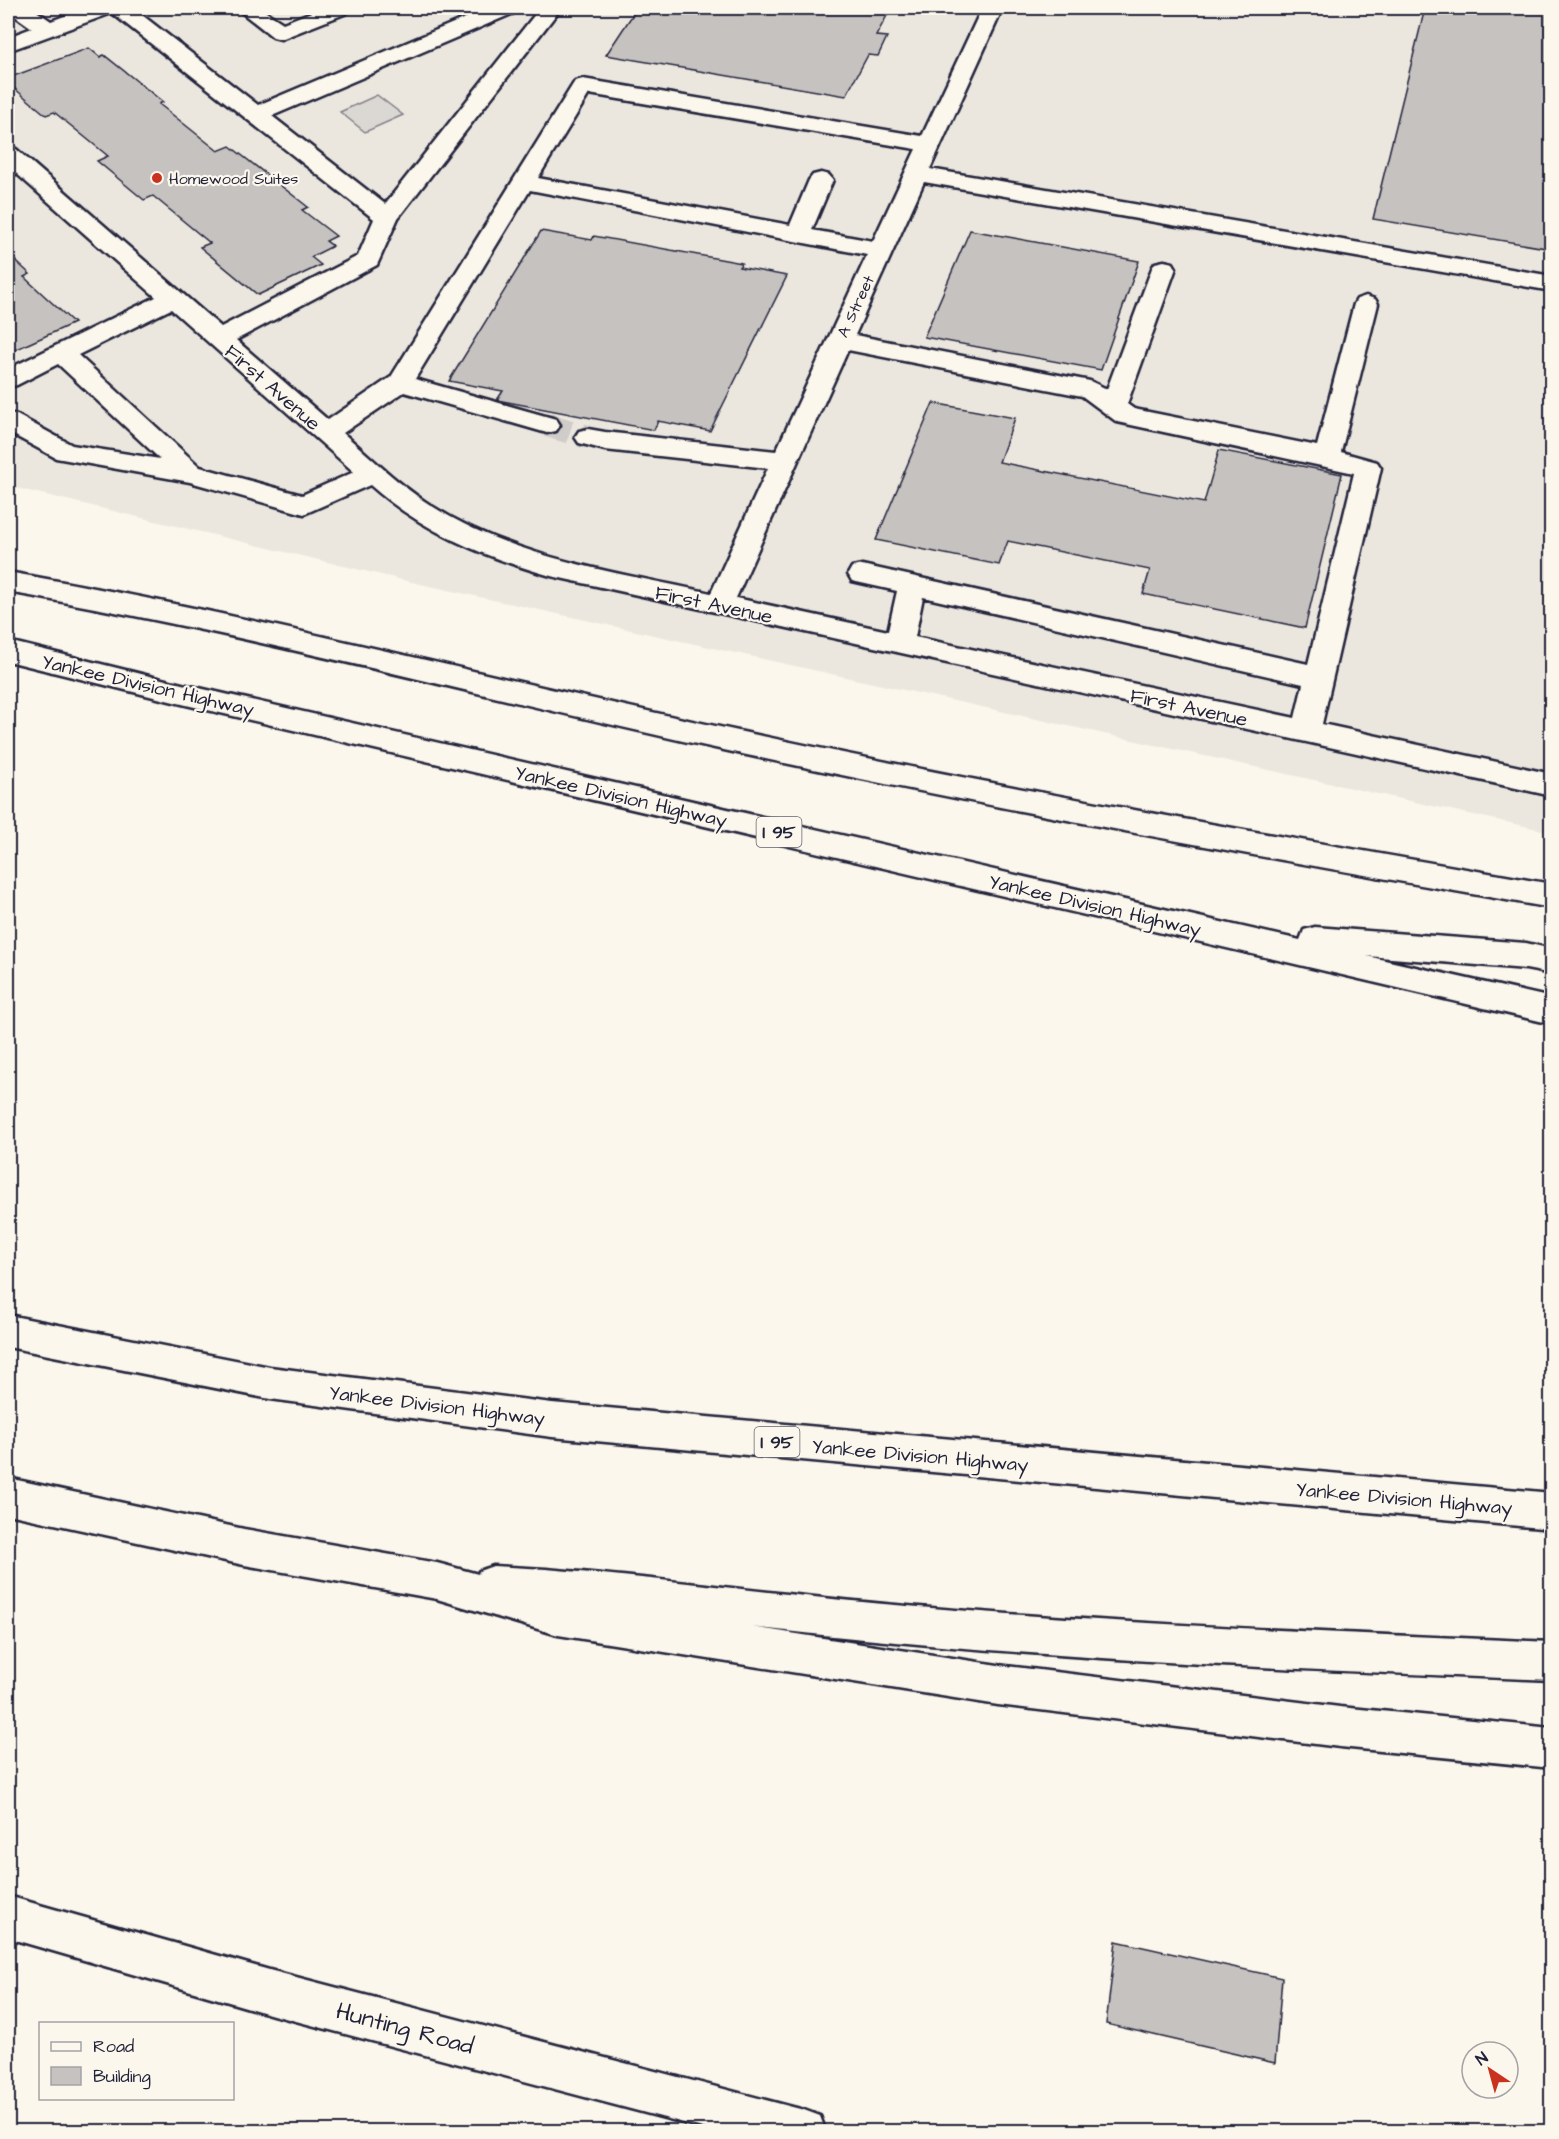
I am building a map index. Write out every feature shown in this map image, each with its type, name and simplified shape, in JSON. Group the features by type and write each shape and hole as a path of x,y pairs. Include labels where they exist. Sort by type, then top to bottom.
{"main road":[{"path":"19,8 47,28"},
{"path":"8,44 105,8"},
{"path":"120,8 387,217"},
{"path":"247,8 281,32 339,8"},
{"path":"256,114 506,8"},
{"path":"218,339 368,260 387,217 551,8"},
{"name":"A Street","path":"718,605 992,8"},
{"path":"326,434 400,383 583,86 929,144"},
{"name":"First Avenue","path":"9,158 372,474 421,513 463,537 487,547 542,566 1551,785"},
{"path":"916,174 1551,284"},
{"path":"798,234 821,180"},
{"path":"524,182 881,250"},
{"path":"1113,406 1164,268"},
{"path":"8,379 172,299"},
{"path":"1327,457 1366,304"},
{"path":"839,340 1090,389 1126,416 1327,457 1368,468 1306,732"},
{"path":"61,353 191,473"},
{"path":"400,383 546,425"},
{"path":"8,421 65,452 191,473 304,506 372,474"},
{"path":"588,437 605,441 784,461"},
{"path":"8,566 117,601"},
{"path":"862,574 1319,676"},
{"path":"8,582 117,601 731,741 872,770 1211,837 1551,896"},
{"path":"899,644 912,586"},
{"name":"Yankee Division Highway","path":"8,651 186,695 1551,1011"},
{"path":"1204,931 1526,956 1551,962"},
{"name":"Yankee Division Highway","path":"8,1331 270,1383 552,1420 1551,1511"},
{"path":"8,1496 244,1547 437,1581 558,1616 998,1685 1340,1727 1551,1748"},
{"path":"437,1581 565,1587 876,1622 1042,1636 1551,1661"},
{"name":"Hunting Road","path":"8,1917 284,1996 804,2132"}],"shaded area":[{"path":"8,8 1551,8 1551,832 407,581 8,486"},
{"path":"377,95 403,115 365,132 340,112"}],"building":[{"path":"637,8 891,8 876,36 887,37 878,56 868,55 846,96 606,55"},
{"path":"1425,8 1552,8 1552,249 1373,219"},
{"path":"89,48 100,57 104,55 163,102 159,104 218,151 230,146 308,207 302,210 336,236 326,241 333,246 311,257 321,265 258,295 200,247 210,243 153,196 144,200 97,161 108,156 54,112 46,115 8,83 8,78"},
{"path":"970,230 1139,261 1101,370 924,337"},
{"path":"541,231 592,240 594,236 742,263 739,267 787,276 710,431 658,421 654,430 497,400 503,391 449,381"},
{"path":"8,254 30,274 24,277 74,323 8,353"},
{"path":"933,403 1015,418 999,462 1204,503 1219,450 1342,474 1305,628 1143,594 1150,570 1008,541 999,565 876,540"},
{"path":"1116,1941 1282,1978 1275,2063 1106,2024"}],"tunnel":[{"path":"547,425 588,437"}],"place":[{"name":"Homewood Suites","path":"157,178"}]}
